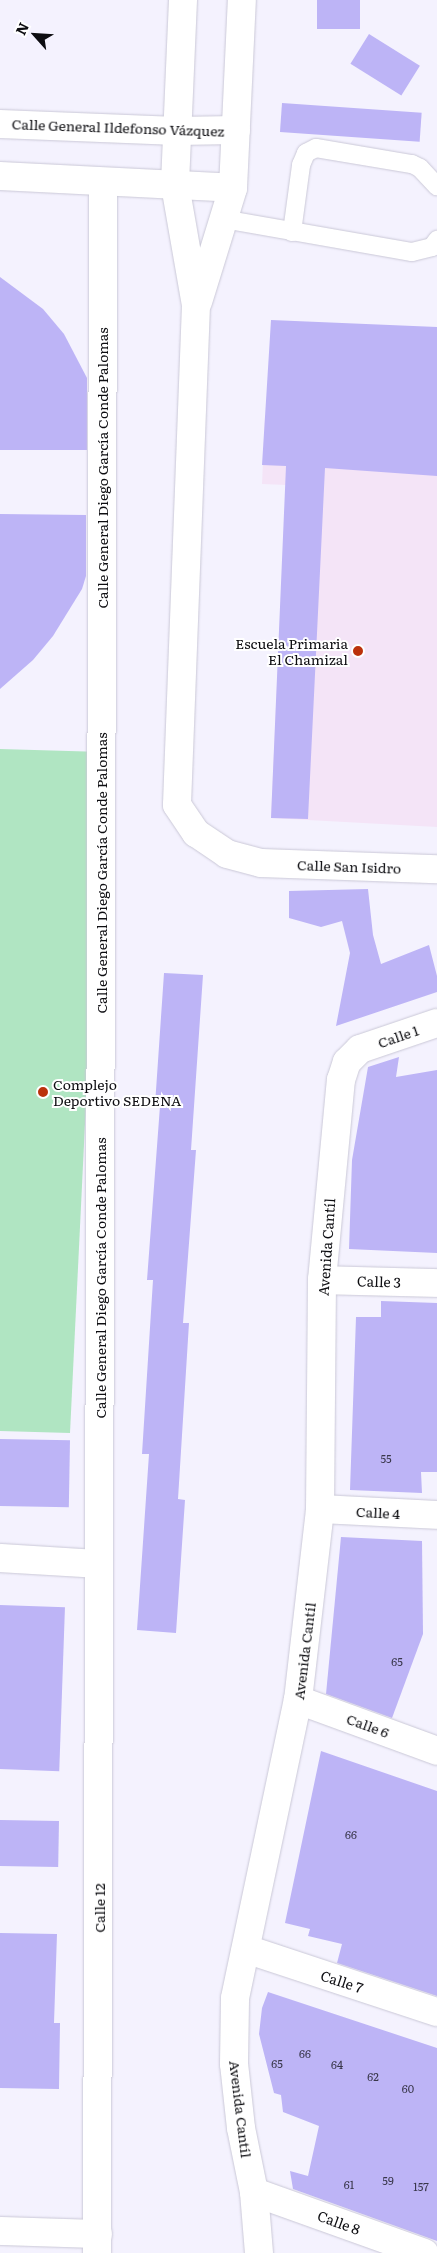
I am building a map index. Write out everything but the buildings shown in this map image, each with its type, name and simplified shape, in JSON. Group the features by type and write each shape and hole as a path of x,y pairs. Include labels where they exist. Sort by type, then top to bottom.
{"street":[{"path":"183,0 175,185 196,306"},
{"path":"196,306 233,188 242,0"},
{"name":"Calle General Ildefonso Vázquez","path":"0,124 177,131 236,130"},
{"path":"0,176 233,188"},
{"name":"Calle General Diego García Conde Palomas","path":"99,1564 104,182"},
{"name":"Calle San Isidro","path":"196,306 177,805 196,833 227,854 261,863 437,869"},
{"name":"Calle 1","path":"360,1049 437,1023"},
{"name":"Avenida Cantíl","path":"259,2253 254,2192 241,2128 234,2064 235,1998 298,1700 320,1509 322,1280 340,1080 347,1062 360,1049"},
{"name":"Calle 3","path":"322,1280 437,1283"},
{"name":"Calle 4","path":"320,1509 437,1515"},
{"path":"0,1558 99,1564"},
{"name":"Calle 12","path":"98,2243 99,1564"},
{"name":"Calle 6","path":"298,1700 437,1750"},
{"name":"Calle 7","path":"246,1949 437,2012"},
{"name":"Calle 8","path":"254,2192 424,2253"},
{"path":"0,2231 98,2243"}],"lane":[{"path":"292,232 301,165 306,153 316,148 412,164 420,168 437,186"},
{"path":"223,219 412,252 423,251 432,247 437,240"}],"shaded area":[{"name":"Escuela Primaria El Chamizal","path":"265,417 437,428 437,827 271,818 286,485 262,484"}],"green space":[{"name":"Complejo Deportivo SEDENA","path":"0,749 103,752 70,1433 0,1431"}],"place":[{"name":"Escuela Primaria El Chamizal","path":"358,651"},
{"name":"Complejo Deportivo SEDENA","path":"43,1092"}]}
